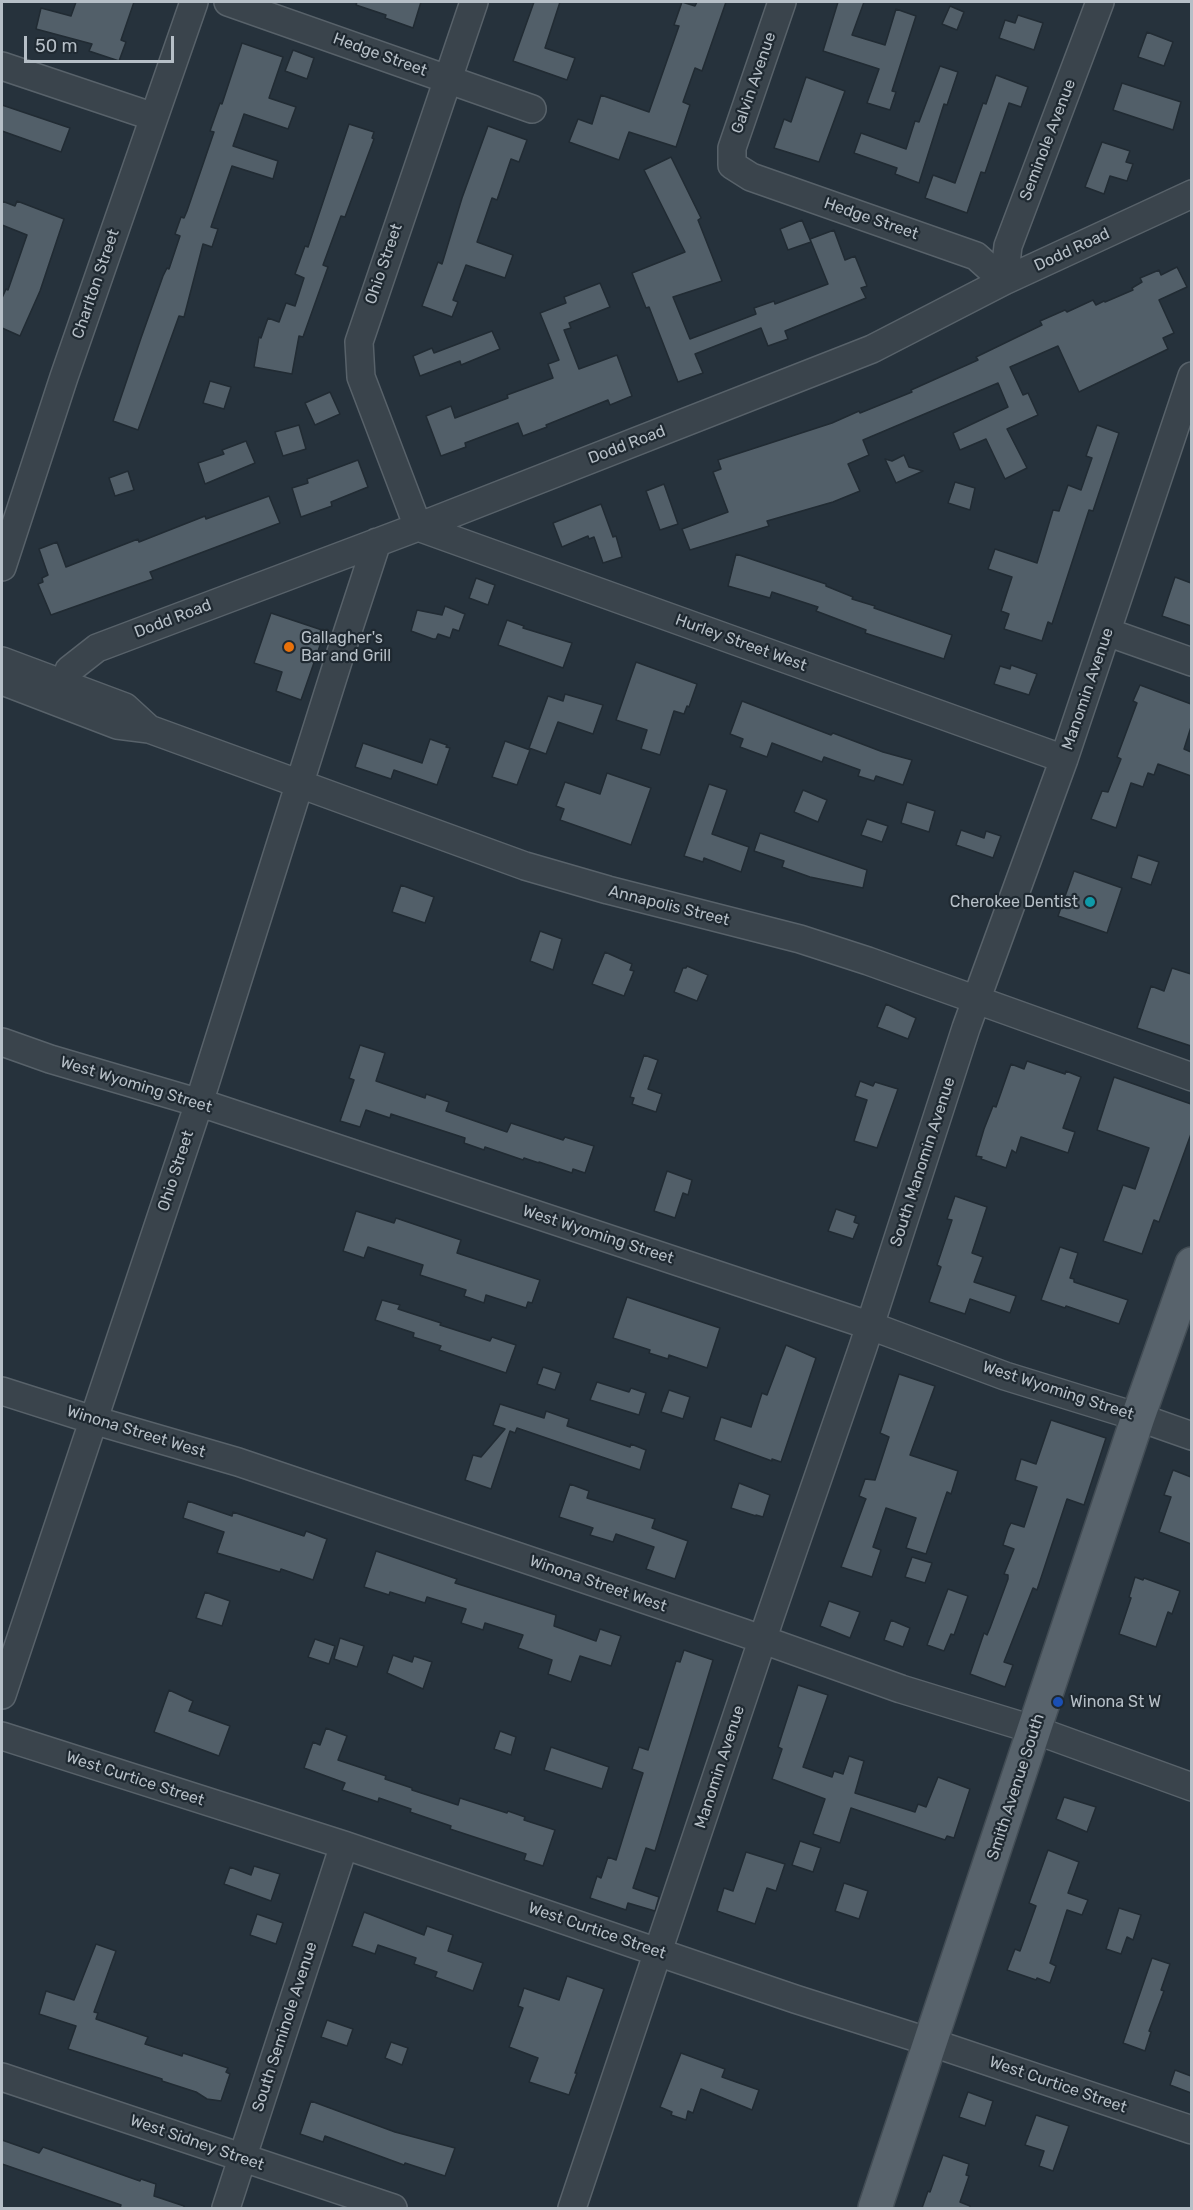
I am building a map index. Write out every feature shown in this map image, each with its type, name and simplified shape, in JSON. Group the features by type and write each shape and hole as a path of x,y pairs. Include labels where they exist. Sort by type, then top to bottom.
{"main road":[{"name":"Smith Avenue South","path":"875,2208 1191,1264"}],"street":[{"name":"Charlton Street","path":"2,567 64,378 194,2"},
{"name":"Hedge Street","path":"228,2 532,109"},
{"name":"Ohio Street","path":"418,527 361,377 358,342 474,2"},
{"name":"Galvin Avenue","path":"732,165 732,148 782,2"},
{"name":"Seminole Avenue","path":"1004,281 1008,246 1100,2"},
{"path":"2,66 154,117"},
{"name":"Hedge Street","path":"732,165 751,177 976,256 1004,281"},
{"name":"Dodd Road","path":"65,684 69,670 97,648 418,527 872,349 1004,281 1191,194"},
{"name":"Manomin Avenue","path":"977,999 1064,759 1191,376"},
{"name":"Hurley Street West","path":"418,527 1064,759"},
{"name":"Ohio Street","path":"2,1695 199,1103 377,542"},
{"path":"1107,632 1191,662"},
{"name":"Annapolis Street","path":"2,661 125,706 149,729"},
{"name":"Annapolis Street","path":"2,680 117,724 149,729 301,783 525,866 608,890 800,939 977,999 1191,1077"},
{"name":"South Manomin Avenue","path":"871,1326 977,999"},
{"name":"West Wyoming Street","path":"2,1042 50,1059 199,1103 871,1326 1005,1376 1138,1417 1191,1436"},
{"name":"Manomin Avenue","path":"572,2208 871,1326"},
{"name":"Winona Street West","path":"2,1391 238,1462 763,1639 901,1689 1035,1730 1191,1787"},
{"name":"West Curtice Street","path":"2,1736 344,1845 795,1999 1191,2130"},
{"name":"South Seminole Avenue","path":"226,2208 344,1845"},
{"name":"West Sidney Street","path":"2,2077 393,2208"}],"building":[{"path":"76,2 134,2 121,40 126,42 119,61 89,51 92,44 36,29 41,8 71,16"},
{"path":"357,2 421,2 413,28 385,18 386,15 356,5"},
{"path":"534,2 560,2 545,48 575,58 567,80 513,61"},
{"path":"682,2 695,6 697,2 726,2 702,71 695,68 683,102 690,105 676,147 629,132 619,160 569,142 578,119 592,124 601,95 649,112 679,26 674,25"},
{"path":"838,2 864,2 852,35 885,45 896,9 916,16 892,91 896,92 890,110 867,103 879,69 823,51"},
{"path":"950,6 964,12 957,30 942,24"},
{"path":"1018,15 1043,23 1034,50 999,38 1005,20 1015,23"},
{"path":"1147,32 1173,42 1164,66 1138,57"},
{"path":"242,43 283,57 269,98 296,107 288,129 244,114 233,146 278,161 273,179 232,166 211,227 218,229 212,247 203,244 184,317 179,316 138,430 113,421 163,276 167,268 169,269 180,236 175,234 181,217 184,218 187,211 214,132 210,131 220,103 222,104"},
{"path":"293,50 314,58 307,79 285,71"},
{"path":"940,66 958,72 947,105 944,104 919,183 895,174 897,168 854,153 861,133 906,149 915,121 919,122"},
{"path":"996,75 1028,87 1021,107 1009,103 985,173 981,172 967,213 925,198 933,175 955,183 983,103 986,104"},
{"path":"806,77 845,91 819,162 774,148 784,119 791,122"},
{"path":"1122,83 1181,102 1173,130 1113,110"},
{"path":"2,105 70,128 61,152 2,131"},
{"path":"349,124 374,132 372,138 374,139 345,217 341,216 323,265 328,267 303,337 299,336 292,374 254,367 259,337 261,338 268,318 279,322 286,303 295,306 304,278 295,274 305,246 308,247"},
{"path":"488,126 527,140 519,162 511,159 497,200 492,198 477,242 513,255 505,278 466,265 453,300 458,302 452,317 422,306 438,262 442,264 462,198"},
{"path":"1102,142 1130,151 1126,162 1133,164 1127,181 1110,176 1104,194 1085,187"},
{"path":"671,157 701,218 698,220 722,281 673,297 690,339 756,314 754,308 774,301 775,304 828,284 810,239 834,230 845,260 855,256 867,286 861,288 866,298 785,331 788,339 768,346 761,328 695,354 703,373 678,382 649,307 646,308 632,273 685,252 644,170"},
{"path":"2,201 15,206 17,201 64,219 40,291 20,336 2,328 2,298 6,289 8,290 27,235 2,225"},
{"path":"802,220 811,242 788,250 780,229"},
{"path":"1177,267 1187,287 1159,300 1174,333 1163,338 1168,349 1079,392 1058,346 1010,367 1023,395 1028,393 1038,415 1007,429 1027,468 1005,479 986,439 960,450 953,433 1008,407 998,383 863,440 869,455 848,464 860,491 833,502 767,521 769,526 690,550 682,529 728,512 713,472 721,469 718,460 832,423 912,392 911,390 978,360 976,357 1042,325 1040,321 1093,300 1096,305 1105,302 1133,290 1132,288 1142,282 1140,278 1159,270 1161,275"},
{"path":"600,283 610,307 569,323 571,328 564,330 579,369 617,355 632,396 610,405 608,400 523,436 518,423 465,443 466,447 441,456 426,416 451,406 455,418 553,378 548,364 559,360 540,313 566,303 564,297"},
{"path":"492,331 500,349 461,365 460,361 420,376 413,356 432,348 434,353"},
{"path":"210,381 231,387 224,409 203,403"},
{"path":"330,392 340,414 315,425 305,403"},
{"path":"299,425 306,449 283,456 275,432"},
{"path":"1097,425 1119,433 1093,511 1089,510 1052,624 1048,622 1042,641 1004,629 1009,614 1001,611 1012,577 988,569 995,549 1037,563 1053,510 1059,511 1068,485 1081,490 1092,458 1086,456"},
{"path":"246,441 255,463 205,484 198,463 224,454 222,450"},
{"path":"904,455 909,467 923,471 896,483 885,459 892,461"},
{"path":"358,460 368,487 331,502 332,506 301,517 292,488 308,483 307,479"},
{"path":"128,471 134,490 115,496 109,478"},
{"path":"955,482 975,488 970,510 948,503"},
{"path":"664,484 678,524 660,530 646,491"},
{"path":"269,496 280,523 150,572 153,579 51,615 38,584 43,582 42,578 48,575 39,549 57,542 66,567 138,539 139,542 205,516 206,519"},
{"path":"601,504 613,537 616,536 622,557 603,563 594,537 589,539 588,536 562,547 553,523"},
{"path":"736,554 826,584 826,586 853,597 852,599 875,606 874,608 952,635 944,659 865,633 866,630 816,611 818,607 772,592 770,598 728,586"},
{"path":"1175,577 1191,583 1191,626 1162,616"},
{"path":"476,578 495,585 488,605 469,598"},
{"path":"445,606 465,614 459,631 453,629 450,638 438,634 436,639 433,639 411,631 417,610 442,615"},
{"name":"Gallagher's Bar and Grill","path":"271,613 325,631 301,700 276,691 282,672 254,663"},
{"path":"507,620 524,626 523,628 572,643 563,668 498,645"},
{"path":"636,662 697,684 689,707 687,706 684,714 674,711 660,755 641,749 647,730 616,720"},
{"path":"1011,665 1037,674 1029,695 994,684 1000,666 1010,669"},
{"path":"1140,685 1191,704 1191,727 1184,749 1191,752 1191,776 1158,764 1154,775 1148,773 1143,787 1131,783 1116,828 1091,819 1102,791 1108,792 1121,759 1117,757 1137,703 1133,701"},
{"path":"565,694 603,705 593,734 558,722 546,754 529,748 548,696 563,701"},
{"path":"742,701 831,735 833,733 883,752 912,760 903,785 876,776 874,781 858,776 860,770 824,757 822,762 772,743 767,757 740,747 743,739 730,734"},
{"path":"430,739 450,748 437,785 394,770 391,779 355,767 363,743 422,763"},
{"path":"505,741 530,750 517,785 492,777"},
{"path":"607,773 651,788 631,845 560,820 564,809 556,806 565,782 600,794"},
{"path":"709,784 727,790 712,834 749,847 741,872 704,858 703,862 684,856"},
{"path":"803,790 827,800 818,822 794,812"},
{"path":"907,802 935,811 929,832 901,823"},
{"path":"867,819 888,826 882,842 861,835"},
{"path":"961,830 984,838 986,831 1001,836 993,858 956,845"},
{"path":"760,833 867,870 863,888 810,877 782,867 784,861 754,851"},
{"path":"1138,855 1159,862 1151,885 1131,878"},
{"name":"Cherokee Dentist","path":"1074,871 1122,888 1107,933 1058,916"},
{"path":"401,885 434,897 425,923 392,912"},
{"path":"540,931 562,939 553,970 530,961"},
{"path":"605,952 632,964 630,970 634,971 624,996 592,984"},
{"path":"687,966 708,975 697,1001 674,992 683,968"},
{"path":"1172,968 1191,974 1191,1046 1137,1028 1151,986 1164,991"},
{"path":"886,1004 916,1018 908,1039 877,1027"},
{"path":"360,1045 385,1053 376,1081 425,1098 426,1094 449,1102 446,1111 507,1132 511,1123 563,1140 565,1137 594,1146 585,1173 573,1169 572,1173 485,1147 484,1150 464,1143 465,1138 391,1114 390,1118 366,1110 360,1127 340,1121 354,1080 349,1078"},
{"path":"644,1055 658,1060 648,1089 662,1094 656,1112 632,1104 634,1098 630,1097"},
{"path":"1027,1061 1081,1077 1063,1128 1075,1132 1068,1153 1021,1137 1016,1153 1012,1150 1006,1168 976,1156 984,1129 993,1106 996,1107 1011,1064 1024,1069"},
{"path":"1114,1077 1191,1104 1191,1134 1159,1222 1154,1220 1142,1254 1103,1241 1123,1185 1135,1189 1149,1148 1097,1130"},
{"path":"860,1081 873,1086 875,1082 898,1089 877,1148 854,1141 867,1100 855,1096"},
{"path":"667,1171 692,1180 688,1195 683,1193 675,1218 654,1211"},
{"path":"955,1196 987,1207 972,1253 983,1257 974,1282 1016,1296 1010,1313 970,1299 965,1314 929,1302 941,1267 937,1265 952,1220 947,1219"},
{"path":"836,1209 856,1216 854,1222 859,1224 853,1239 828,1231"},
{"path":"356,1211 394,1223 396,1218 461,1240 457,1253 540,1280 532,1303 528,1302 526,1308 486,1295 484,1303 464,1296 466,1290 420,1275 423,1265 368,1247 364,1258 343,1251"},
{"path":"1060,1247 1078,1253 1070,1278 1074,1279 1074,1282 1128,1300 1119,1324 1041,1300"},
{"path":"627,1297 720,1328 707,1368 669,1355 668,1359 649,1353 650,1350 613,1338"},
{"path":"382,1300 400,1305 398,1309 441,1323 440,1325 490,1341 492,1337 516,1345 506,1373 439,1350 441,1346 413,1337 414,1333 375,1320"},
{"path":"786,1345 816,1358 781,1462 772,1459 772,1461 714,1440 721,1417 751,1427 762,1393 767,1395"},
{"path":"543,1367 561,1373 555,1390 537,1384"},
{"path":"899,1374 935,1386 910,1455 958,1471 951,1494 947,1492 926,1554 906,1548 916,1518 886,1508 873,1547 881,1550 872,1577 841,1567 866,1499 859,1496 865,1479 875,1480 889,1437 880,1433"},
{"path":"597,1382 629,1392 631,1388 646,1393 639,1415 590,1400"},
{"path":"669,1390 690,1397 683,1419 661,1412"},
{"path":"500,1404 544,1418 546,1411 569,1419 567,1426 646,1450 640,1470 517,1428 515,1433 510,1431 491,1489 465,1480 473,1455 481,1457 505,1429 493,1425"},
{"path":"1051,1420 1106,1438 1084,1505 1067,1499 1037,1590 1033,1588 1004,1662 1013,1665 1005,1687 970,1674 984,1633 987,1635 1008,1579 1008,1575 1004,1574 1014,1549 1003,1545 1008,1529 1011,1523 1024,1527 1037,1487 1015,1480 1021,1459 1036,1464"},
{"path":"1173,1470 1191,1477 1191,1544 1159,1532 1171,1497 1164,1495"},
{"path":"739,1483 770,1495 763,1517 731,1508"},
{"path":"570,1484 589,1491 587,1498 655,1519 652,1528 688,1541 675,1579 646,1569 654,1547 616,1534 613,1542 590,1535 593,1528 559,1517"},
{"path":"188,1501 232,1516 233,1512 304,1536 306,1531 327,1539 313,1580 281,1569 280,1572 217,1553 224,1532 183,1518"},
{"path":"376,1551 457,1579 455,1583 556,1615 554,1626 596,1641 600,1629 621,1636 611,1666 580,1656 571,1682 548,1674 552,1660 518,1648 523,1635 485,1623 483,1630 461,1623 466,1609 427,1597 425,1603 364,1587"},
{"path":"912,1557 932,1563 925,1583 905,1577"},
{"path":"1135,1577 1180,1591 1172,1614 1168,1612 1156,1647 1119,1634 1131,1598 1129,1597"},
{"path":"948,1589 968,1596 954,1635 951,1634 944,1651 927,1645"},
{"path":"205,1592 230,1601 222,1626 196,1618"},
{"path":"829,1601 860,1612 850,1638 820,1626"},
{"path":"891,1620 910,1628 903,1647 884,1640"},
{"path":"340,1638 364,1646 357,1667 334,1659"},
{"path":"315,1639 335,1646 329,1664 308,1657"},
{"path":"684,1650 713,1660 655,1851 646,1848 633,1888 659,1897 655,1911 628,1903 626,1910 590,1898 597,1876 601,1878 608,1857 616,1860 643,1773 632,1769 639,1747 648,1750 676,1661 680,1662"},
{"path":"393,1655 412,1662 414,1656 432,1662 423,1689 387,1673"},
{"path":"798,1685 828,1695 803,1767 832,1777 834,1771 843,1774 849,1756 864,1761 855,1793 915,1812 918,1804 926,1807 938,1777 970,1789 954,1838 947,1836 945,1840 851,1808 840,1843 813,1834 825,1799 772,1779 782,1749 778,1747"},
{"path":"169,1690 193,1701 189,1711 230,1726 219,1756 154,1732"},
{"path":"326,1728 347,1736 338,1760 386,1776 385,1779 412,1788 412,1790 458,1805 460,1798 507,1813 508,1811 525,1817 524,1820 555,1830 543,1866 524,1860 526,1854 450,1829 451,1826 410,1812 411,1809 379,1798 378,1802 342,1790 345,1783 304,1768 313,1742 320,1745"},
{"path":"500,1731 516,1737 511,1755 494,1749"},
{"path":"551,1747 609,1767 602,1789 544,1770"},
{"path":"1064,1797 1096,1807 1087,1832 1056,1819"},
{"path":"800,1841 821,1848 813,1872 792,1865"},
{"path":"1048,1850 1079,1862 1068,1893 1088,1900 1082,1915 1067,1910 1050,1963 1056,1966 1050,1983 1007,1970 1015,1949 1020,1951 1036,1906 1029,1903"},
{"path":"746,1852 785,1864 776,1891 767,1888 755,1924 717,1911 724,1888 733,1891"},
{"path":"254,1866 280,1874 271,1901 224,1884 230,1867 251,1875"},
{"path":"844,1883 868,1891 859,1919 835,1911"},
{"path":"1119,1908 1141,1915 1133,1940 1127,1937 1121,1954 1106,1949"},
{"path":"364,1912 424,1935 427,1926 453,1935 448,1951 483,1963 473,1991 435,1977 437,1972 414,1964 416,1958 378,1945 375,1954 352,1946"},
{"path":"257,1914 283,1923 276,1944 250,1935"},
{"path":"96,1944 116,1951 94,2012 98,2013 96,2019 148,2037 145,2044 182,2056 183,2053 228,2068 226,2072 230,2074 221,2101 207,2099 196,2092 162,2081 162,2079 68,2049 76,2026 39,2014 46,1991 74,2000"},
{"path":"1152,1958 1170,1964 1145,2051 1123,2043"},
{"path":"567,1976 604,1989 569,2095 529,2082 538,2058 509,2047 523,2008 518,2006 524,1988 559,2000"},
{"path":"327,2020 353,2029 347,2046 321,2037"},
{"path":"391,2042 408,2048 402,2065 385,2058"},
{"path":"681,2053 725,2069 722,2077 759,2090 752,2110 701,2089 693,2113 688,2111 686,2120 671,2115 672,2112 660,2107"},
{"path":"1175,2070 1191,2076 1191,2093 1170,2085"},
{"path":"968,2092 993,2101 985,2126 959,2117"},
{"path":"311,2101 395,2132 455,2148 445,2176 405,2163 404,2165 325,2136 323,2142 300,2134"},
{"path":"1036,2115 1069,2126 1053,2171 1039,2166 1044,2151 1025,2145"},
{"path":"2,2140 39,2153 43,2147 140,2181 141,2179 156,2184 154,2196 184,2206 184,2208 120,2208 121,2205 2,2164"},
{"path":"943,2155 969,2164 966,2175 969,2176 960,2202 970,2208 922,2208"}],"place":[{"name":"Gallagher's Bar and Grill","path":"289,647"},
{"name":"Cherokee Dentist","path":"1090,902"},
{"name":"Winona St W","path":"1058,1702"}]}
